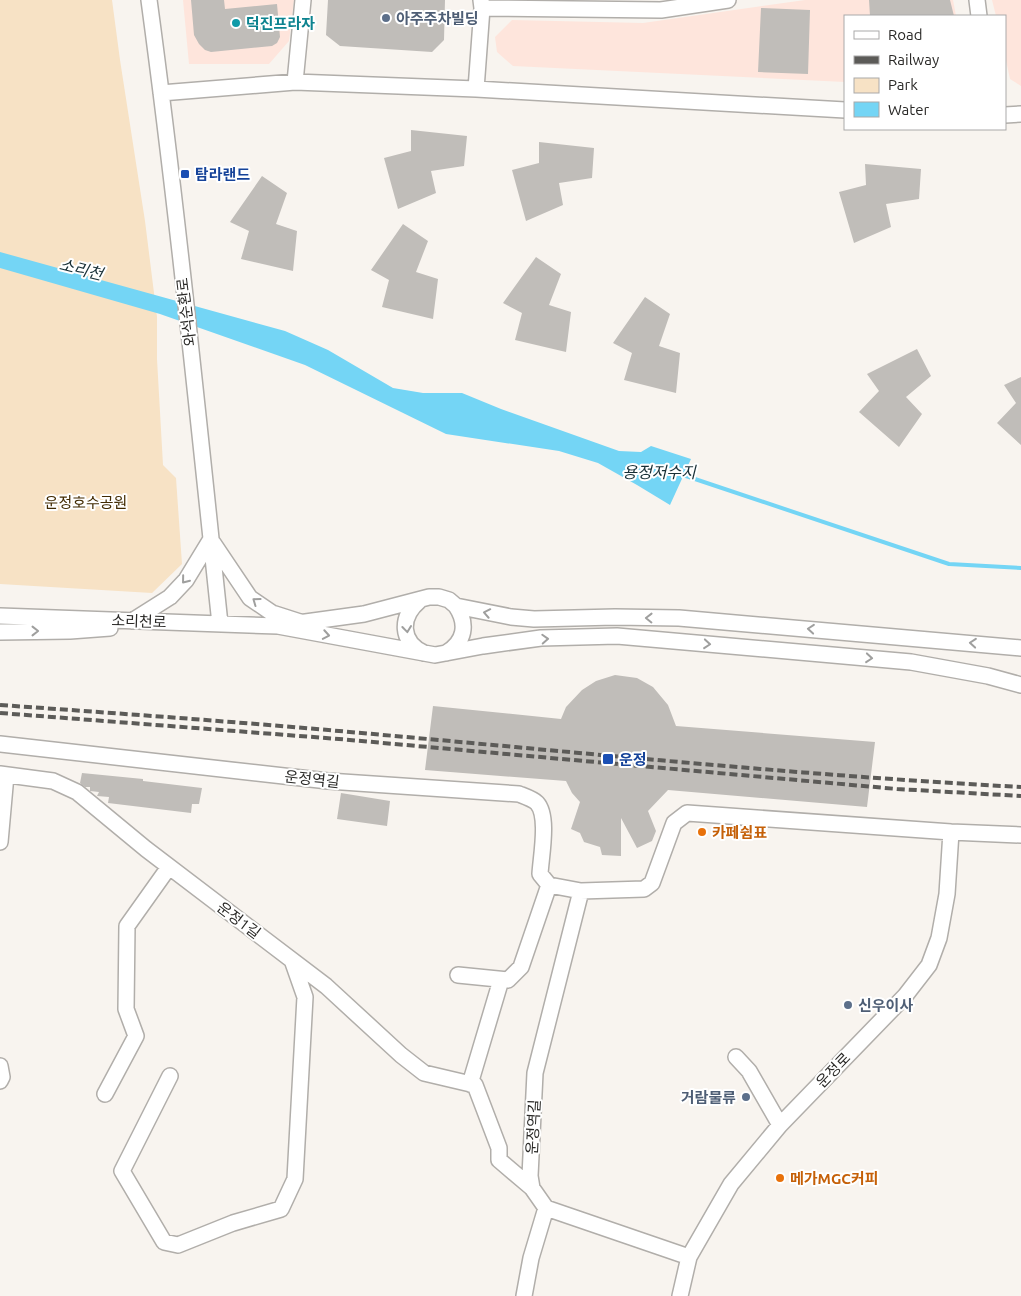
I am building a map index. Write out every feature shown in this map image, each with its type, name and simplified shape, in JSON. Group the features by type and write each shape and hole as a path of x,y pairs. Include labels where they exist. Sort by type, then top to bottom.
{"street":[{"name":"와석순환로","path":"149,0 192,360 220,624"},
{"path":"294,82 303,0"},
{"path":"476,89 481,4 661,10 728,0"},
{"path":"976,0 979,15"},
{"path":"161,94 294,82 476,89 844,110"},
{"path":"1006,115 1021,114"},
{"path":"132,621 170,597 186,580 211,539 250,598 272,613 300,622"},
{"path":"278,626 364,614 420,601 429,597 439,597 448,600 456,606 462,615 464,625 463,634 459,642 445,654"},
{"path":"420,601 412,607 407,616 405,626 411,644 426,654"},
{"path":"456,606 511,617 534,619 679,618 1021,648"},
{"name":"소리천로","path":"0,616 278,626"},
{"path":"0,632 70,631 183,623"},
{"path":"278,626 436,655 541,638 617,636 911,662 988,676 1021,685"},
{"name":"운정역길","path":"0,744 328,781 519,794 536,802 542,812 544,830 540,874 549,885"},
{"path":"0,842 3,774"},
{"name":"운정1길","path":"3,774 53,781 77,792 169,867 326,986 424,1074 470,1084"},
{"path":"458,974 508,980 521,967 549,885 580,892 644,889 652,883 674,823 687,813 951,832 1021,835"},
{"name":"운정로","path":"680,1296 689,1257 732,1184 780,1125 905,996 929,964 939,938 947,894 951,832"},
{"path":"105,1094 136,1036 126,1009 127,926 169,867"},
{"name":"운정역길","path":"532,1188 530,1176 535,1073 580,892"},
{"path":"170,1076 122,1171 164,1242 178,1245 233,1223 281,1209 295,1179 305,997 292,960"},
{"path":"501,980 470,1084 475,1085 498,1148 499,1160 532,1188 546,1208 689,1257"},
{"path":"736,1057 749,1071 780,1125"},
{"path":"0,1066 2,1078 0,1081"},
{"path":"524,1296 531,1258 546,1208"}],"shaded area":[{"path":"183,0 294,0 289,41 269,64 189,64"},
{"path":"805,0 953,0 956,15 844,15 844,82 513,66 497,52 495,37 512,20 643,23"},
{"path":"992,0 1021,0 1021,86 1010,79 1006,61 1006,15 996,15"}],"green space":[{"name":"운정호수공원","path":"0,0 112,0 145,221 157,317 157,359 163,465 176,478 182,564 152,593 0,584"}],"water":[{"name":"용정저수지","path":"0,252 285,331 328,350 393,388 423,393 462,393 619,451 641,452 651,446 691,459 670,505 598,463 559,451 446,434 305,365 160,314 0,268"}],"building":[{"name":"덕진프라자","path":"191,0 224,0 225,9 277,4 280,37 277,43 272,46 211,52 205,50 194,35"},
{"name":"아주주차빌딩","path":"328,0 445,0 444,40 432,52 340,46 326,35"},
{"path":"869,0 950,0 954,15 870,15"},
{"path":"761,8 810,10 808,74 758,72"},
{"path":"411,130 467,136 464,166 431,171 436,193 398,209 384,158 411,151"},
{"path":"539,142 594,148 592,178 559,183 563,205 526,221 512,170 539,163"},
{"path":"865,164 921,169 919,199 886,204 891,227 854,243 839,192 866,185"},
{"path":"262,176 287,193 276,224 297,231 293,271 241,259 249,231 230,222"},
{"path":"403,224 428,241 416,272 438,279 433,319 382,307 389,280 371,270"},
{"path":"536,257 561,274 549,305 571,312 566,352 515,340 522,313 503,303"},
{"path":"645,297 670,314 659,346 680,353 676,393 624,380 632,353 613,343"},
{"path":"917,349 931,376 906,397 922,414 899,447 859,412 879,391 867,374"},
{"path":"1021,377 1021,445 997,423 1016,403 1004,385"},
{"path":"615,675 637,678 653,687 668,705 676,726 875,742 867,807 668,790 648,811 656,831 652,841 637,848 621,818 621,856 602,855 600,847 584,842 580,833 571,829 580,802 572,793 566,781 425,770 433,706 561,719 566,707 582,690 596,681"},
{"path":"82,773 143,779 143,781 202,788 199,804 192,804 191,813 108,803 109,797 97,796 99,792 90,791 90,787 85,787 80,783"},
{"path":"341,793 390,801 387,826 337,819"}],"waterway":[{"path":"680,474 949,564 1021,568"}],"railway":[{"path":"0,705 297,727 850,776 1021,787"},
{"path":"0,713 339,739 897,789 1021,796"}],"place":[{"name":"아주주차빌딩","path":"386,18"},
{"name":"덕진프라자","path":"236,23"},
{"name":"탐라랜드","path":"185,174"},
{"name":"운정","path":"608,759"},
{"name":"카페쉼표","path":"702,832"},
{"name":"신우이사","path":"848,1005"},
{"name":"거람물류","path":"746,1097"},
{"name":"메가MGC커피","path":"780,1178"}],"water label":[{"name":"소리천","path":"81,269"}]}
